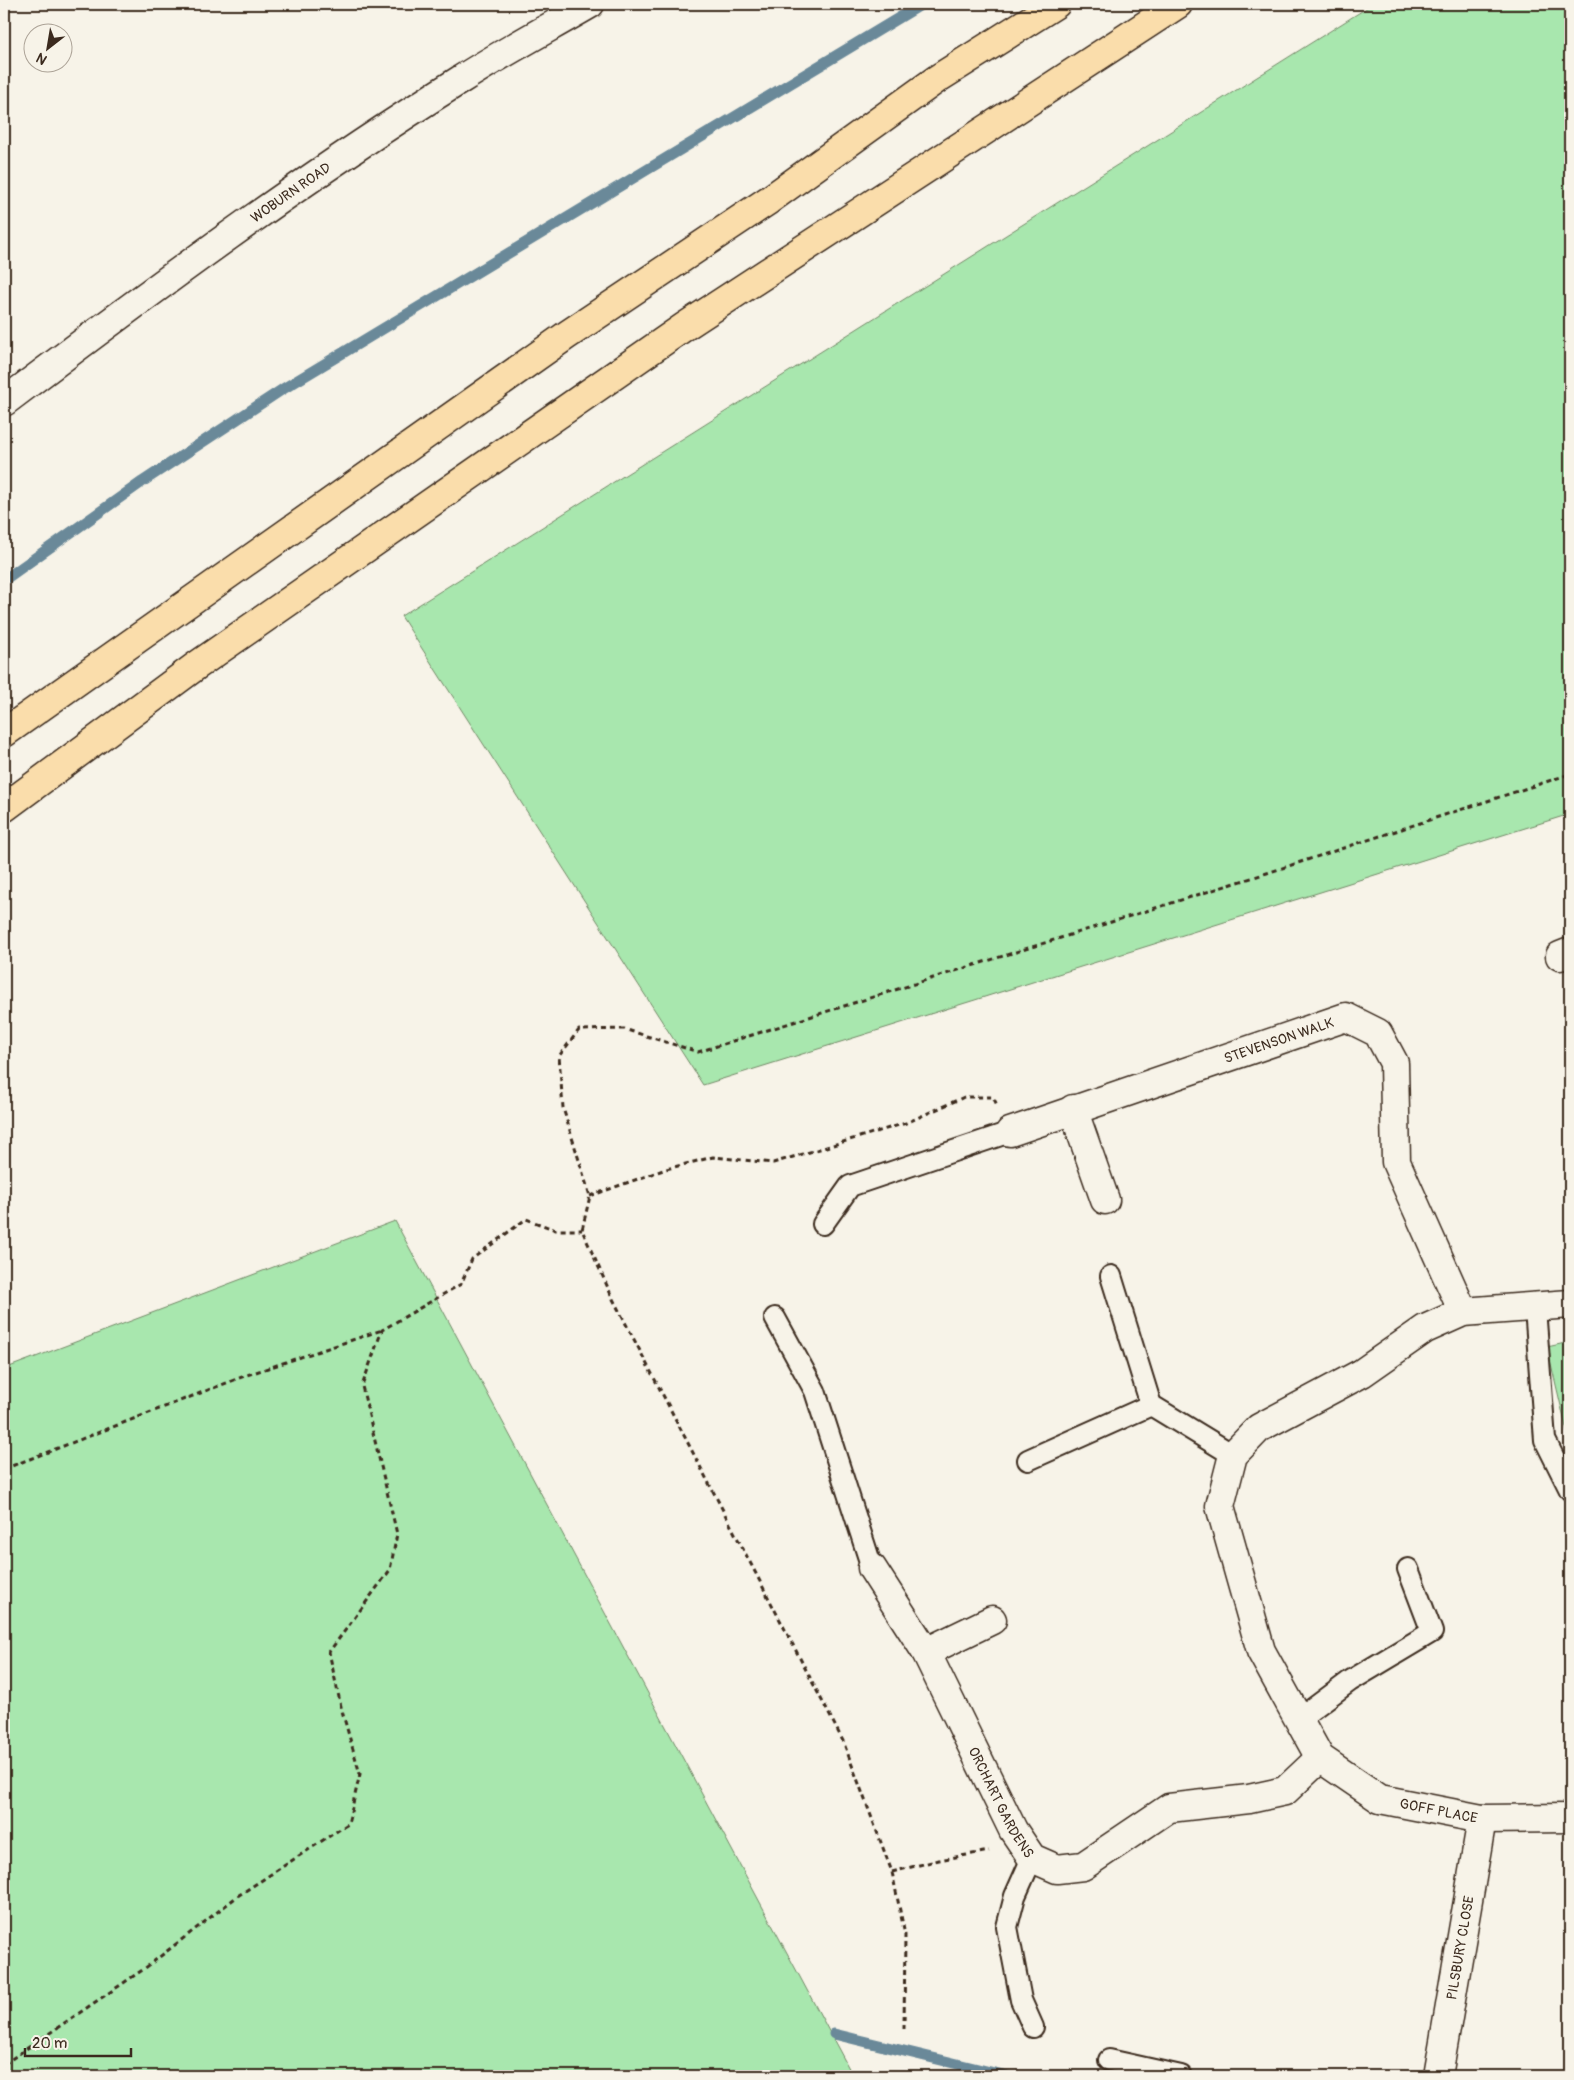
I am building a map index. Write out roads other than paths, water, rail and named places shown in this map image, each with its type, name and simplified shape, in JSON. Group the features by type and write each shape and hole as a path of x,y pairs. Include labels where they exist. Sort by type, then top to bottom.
{"highway":[{"path":"4,733 566,335 770,200 937,79 1056,4"},
{"path":"4,808 204,660 684,327 1178,4"}],"street":[{"name":"WOBURN ROAD","path":"4,402 174,274 334,163 460,80 590,4"},
{"name":"STEVENSON WALK","path":"1010,1132 1073,1108 1346,1017 1378,1032 1394,1063 1396,1162 1463,1312"},
{"path":"1073,1108 1105,1200"},
{"path":"1320,1758 1261,1651 1220,1506 1233,1455 1258,1428 1362,1373 1425,1329 1463,1312 1570,1304"},
{"name":"ORCHART GARDENS","path":"872,1568 926,1652 1009,1821 1027,1851 1057,1869 1084,1866 1169,1808 1249,1799 1285,1791 1320,1758"},
{"path":"926,1652 992,1620"},
{"name":"GOFF PLACE","path":"1320,1758 1380,1799 1482,1819 1570,1819"},
{"name":"PILSBURY CLOSE","path":"1438,2076 1482,1819"}],"lane":[{"path":"823,1224 850,1186 1010,1132"},
{"path":"1110,1276 1151,1405 1233,1455"},
{"path":"1535,1308 1545,1440 1570,1490"},
{"path":"775,1318 815,1391 872,1568"},
{"path":"1028,1460 1151,1405"},
{"path":"1299,1719 1350,1681 1432,1632 1408,1569"},
{"path":"1027,1851 1007,1927 1021,2000 1033,2027"},
{"path":"1109,2060 1181,2076"}],"waterway":[{"path":"4,580 142,482 283,389 922,4"},
{"path":"834,2034 1007,2076"}]}
